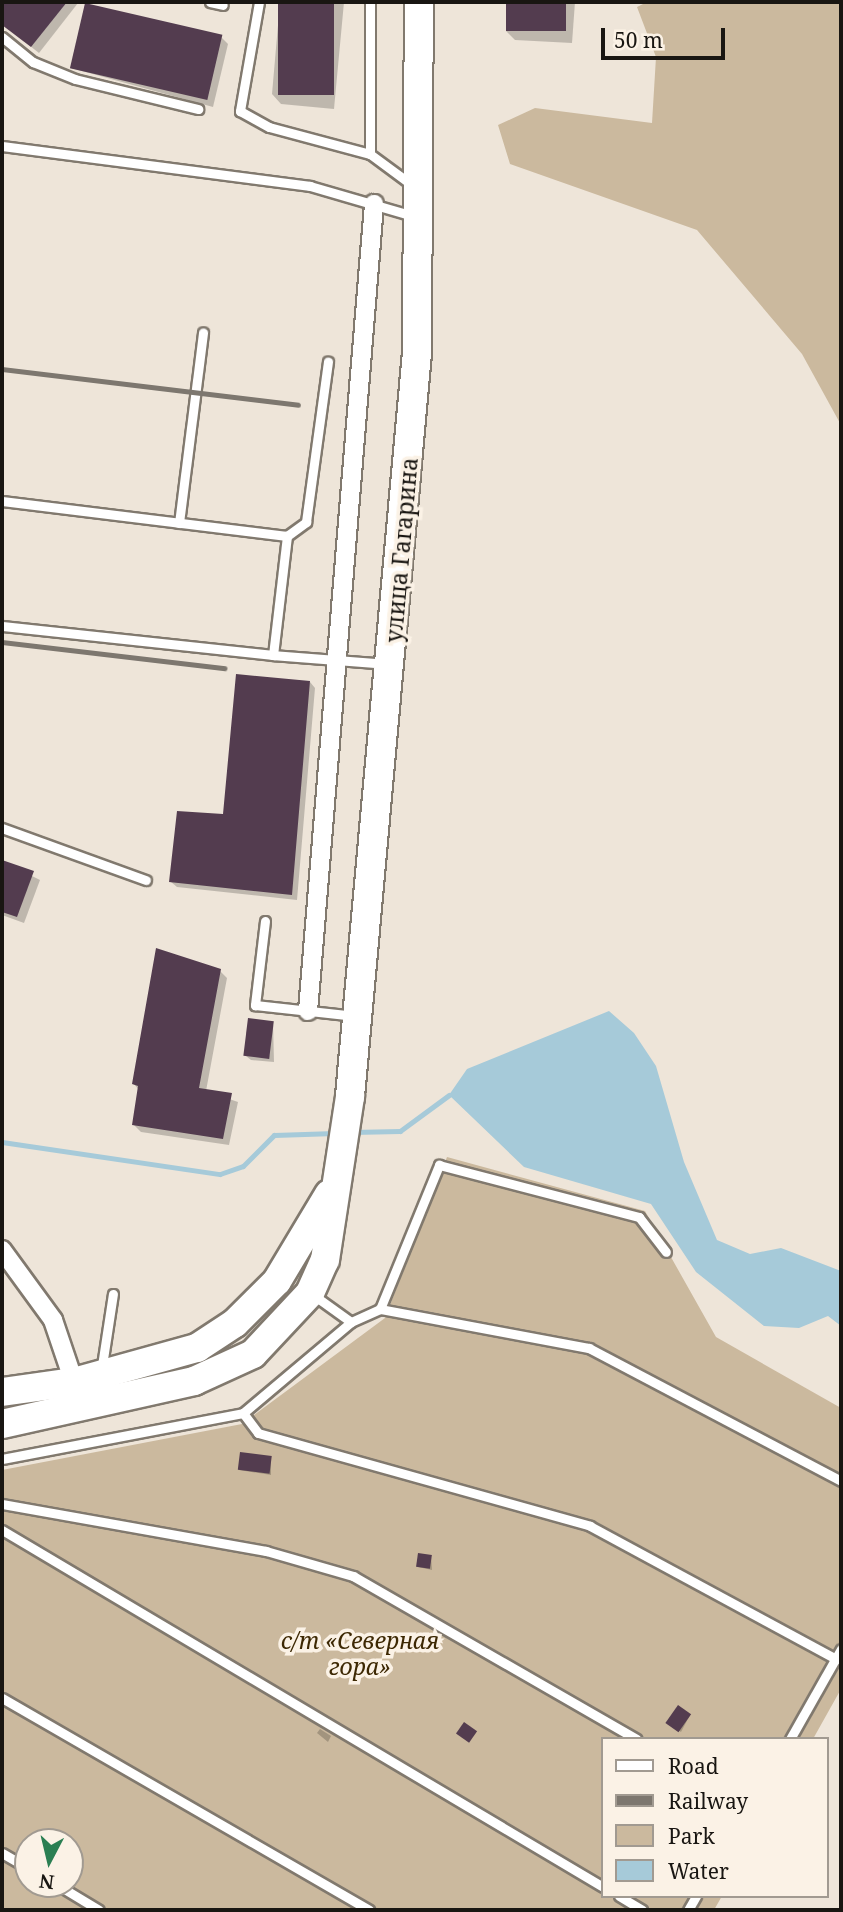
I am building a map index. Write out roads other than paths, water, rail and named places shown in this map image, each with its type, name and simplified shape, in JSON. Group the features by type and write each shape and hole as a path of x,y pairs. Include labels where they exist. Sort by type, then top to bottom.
{"main road":[{"name":"улица Гагарина","path":"2,1424 194,1381 253,1354 310,1293 325,1260 350,1096 417,353 419,2"},
{"path":"2,1392 74,1382 101,1373 174,1357 235,1323 277,1281 335,1183"}],"street":[{"path":"308,1011 340,660 374,204"},
{"path":"2,1250 53,1320 74,1382"}],"lane":[{"path":"210,2 223,5"},
{"path":"259,2 240,111 269,127 370,154 418,189"},
{"path":"370,2 370,154"},
{"path":"2,37 33,62 75,79 198,109"},
{"path":"2,146 310,186 418,217"},
{"path":"179,523 203,333"},
{"path":"2,501 287,536 306,522 328,362"},
{"path":"274,655 287,536"},
{"path":"2,625 274,655 391,664"},
{"path":"2,828 146,880"},
{"path":"265,921 255,1005 357,1017"},
{"path":"380,1309 439,1165 639,1217 666,1252"},
{"path":"310,1293 351,1322"},
{"path":"101,1373 114,1294"},
{"path":"2,1459 243,1413 351,1322 380,1309 589,1348 841,1481"},
{"path":"243,1413 258,1433 590,1526 836,1659"},
{"path":"2,1504 266,1551 353,1576 633,1737"},
{"path":"2,1530 602,1886"},
{"path":"791,1737 841,1649"},
{"path":"2,1698 369,1910"},
{"path":"79,1898 99,1910"},
{"path":"622,1898 642,1910"}],"water":[{"path":"609,1011 634,1033 656,1066 684,1162 717,1240 750,1254 781,1248 841,1271 841,1326 828,1316 799,1328 764,1326 696,1272 651,1204 524,1167 449,1095 467,1069"}],"waterway":[{"path":"352,1132 400,1131 449,1095"},
{"path":"2,1142 220,1174 243,1166 274,1135 335,1133"}],"railway":[{"path":"2,369 298,405"},
{"path":"2,642 224,668"}],"park label":[{"name":"с/т «Северная гора»","path":"360,1653"}]}
